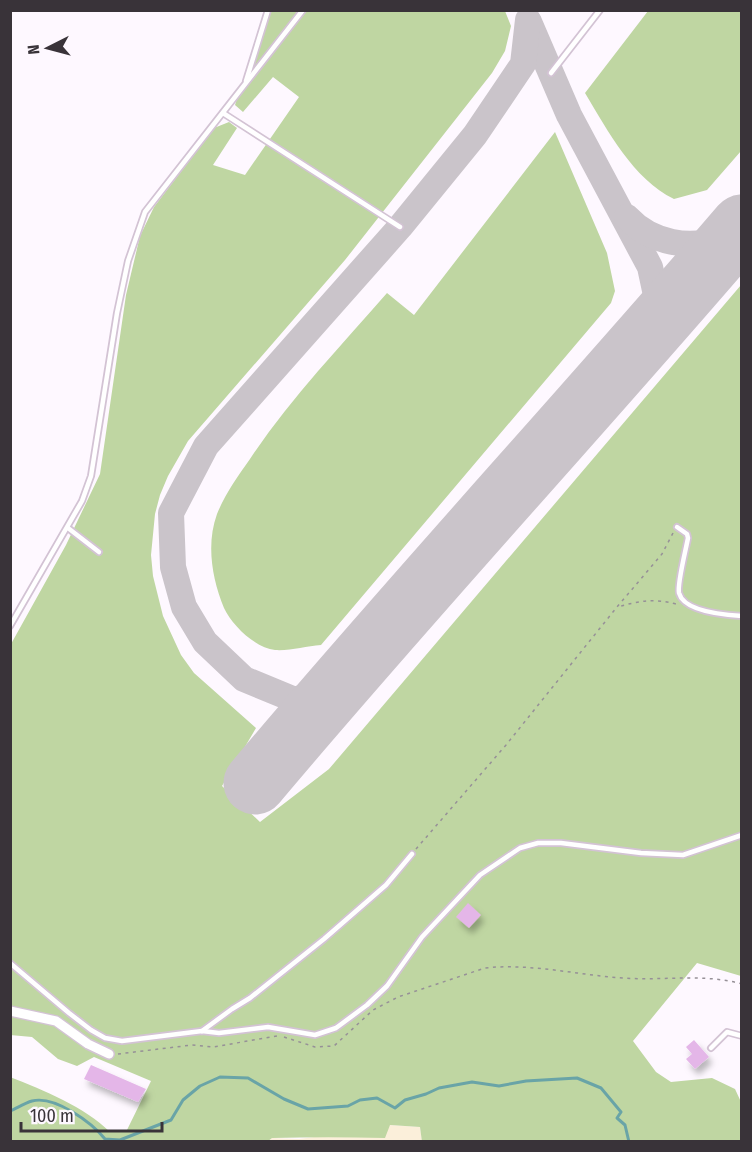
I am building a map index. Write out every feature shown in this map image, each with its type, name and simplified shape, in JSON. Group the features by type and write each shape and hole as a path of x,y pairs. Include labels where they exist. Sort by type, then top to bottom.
{"street":[{"path":"10,1011 56,1021 88,1044 109,1054"}],"lane":[{"path":"245,84 268,10"},
{"path":"10,626 68,528 82,501 91,476 117,313 136,236 145,212 303,10"},
{"path":"551,73 600,10"},
{"path":"223,114 400,227"},
{"path":"677,527 687,534 688,538 679,591 682,600 696,609 741,616"},
{"path":"68,528 99,552"},
{"path":"10,963 69,1013 105,1038 122,1041 202,1031 219,1033 268,1027 315,1035 336,1028 367,1005 387,986 422,937 480,875 520,848 538,843 561,843 641,853 683,855 741,835"},
{"path":"202,1031 250,998 324,939 386,885 412,854"},
{"path":"711,1047 727,1032 741,1036"}],"path":[{"path":"412,854 506,745 662,554 677,527"},
{"path":"617,608 640,601 658,599 675,604"},
{"path":"109,1054 192,1045 213,1047 268,1036 282,1036 315,1047 334,1046 373,1010 398,997 485,968 537,969 636,979 684,978 741,984"}],"shaded area":[{"path":"389,1125 420,1127 422,1141 267,1142 272,1138 299,1139"}],"green space":[{"path":"265,11 505,11 511,26 505,51 492,73 345,260 188,441 160,495 155,514 151,555 153,576 163,616 181,655 194,673 256,728 222,786 260,822 329,769 741,285 741,976 697,963 633,1041 656,1072 671,1082 712,1078 735,1089 741,1102 741,1141 422,1142 420,1127 390,1125 385,1138 272,1138 267,1142 11,1141 10,1077 76,1107 110,1132 126,1132 151,1081 94,1057 77,1066 58,1059 32,1037 10,1035 11,644 66,545 100,474 126,295 140,236 154,207 214,128 229,122 237,128 213,165 245,175 299,97 273,77 243,112 235,105"},
{"path":"648,11 741,11 741,151 707,190 674,199 659,190 634,167 612,138 585,93"},
{"path":"555,132 607,253 615,291 611,303 321,645 275,650 260,645 245,635 228,615 220,597 214,573 211,549 214,525 228,492 281,416 387,293 414,315"}],"building":[{"path":"468,903 481,915 469,928 456,917"},
{"path":"694,1040 709,1057 695,1069 686,1059 692,1054 686,1047"},
{"path":"91,1065 146,1089 138,1102 84,1079"}],"waterway":[{"path":"10,1111 32,1101 51,1102 82,1118 105,1139 120,1140 171,1120 183,1100 200,1086 220,1077 248,1078 284,1099 308,1109 348,1106 360,1100 377,1098 395,1108 405,1100 439,1088 472,1082 499,1086 526,1081 577,1078 601,1088 621,1112 617,1118 625,1125 629,1142"}],"taxiway":[{"path":"353,667 318,692 295,700 244,679 205,642 184,607 173,567 171,513 206,446 400,227 475,135 523,64 528,20"},
{"path":"529,22 569,115 650,267 656,295 654,313 642,343"},
{"path":"627,217 647,233 685,244 710,241 722,236 742,222"}],"runway":[{"path":"255,783 375,643 742,226"}]}
